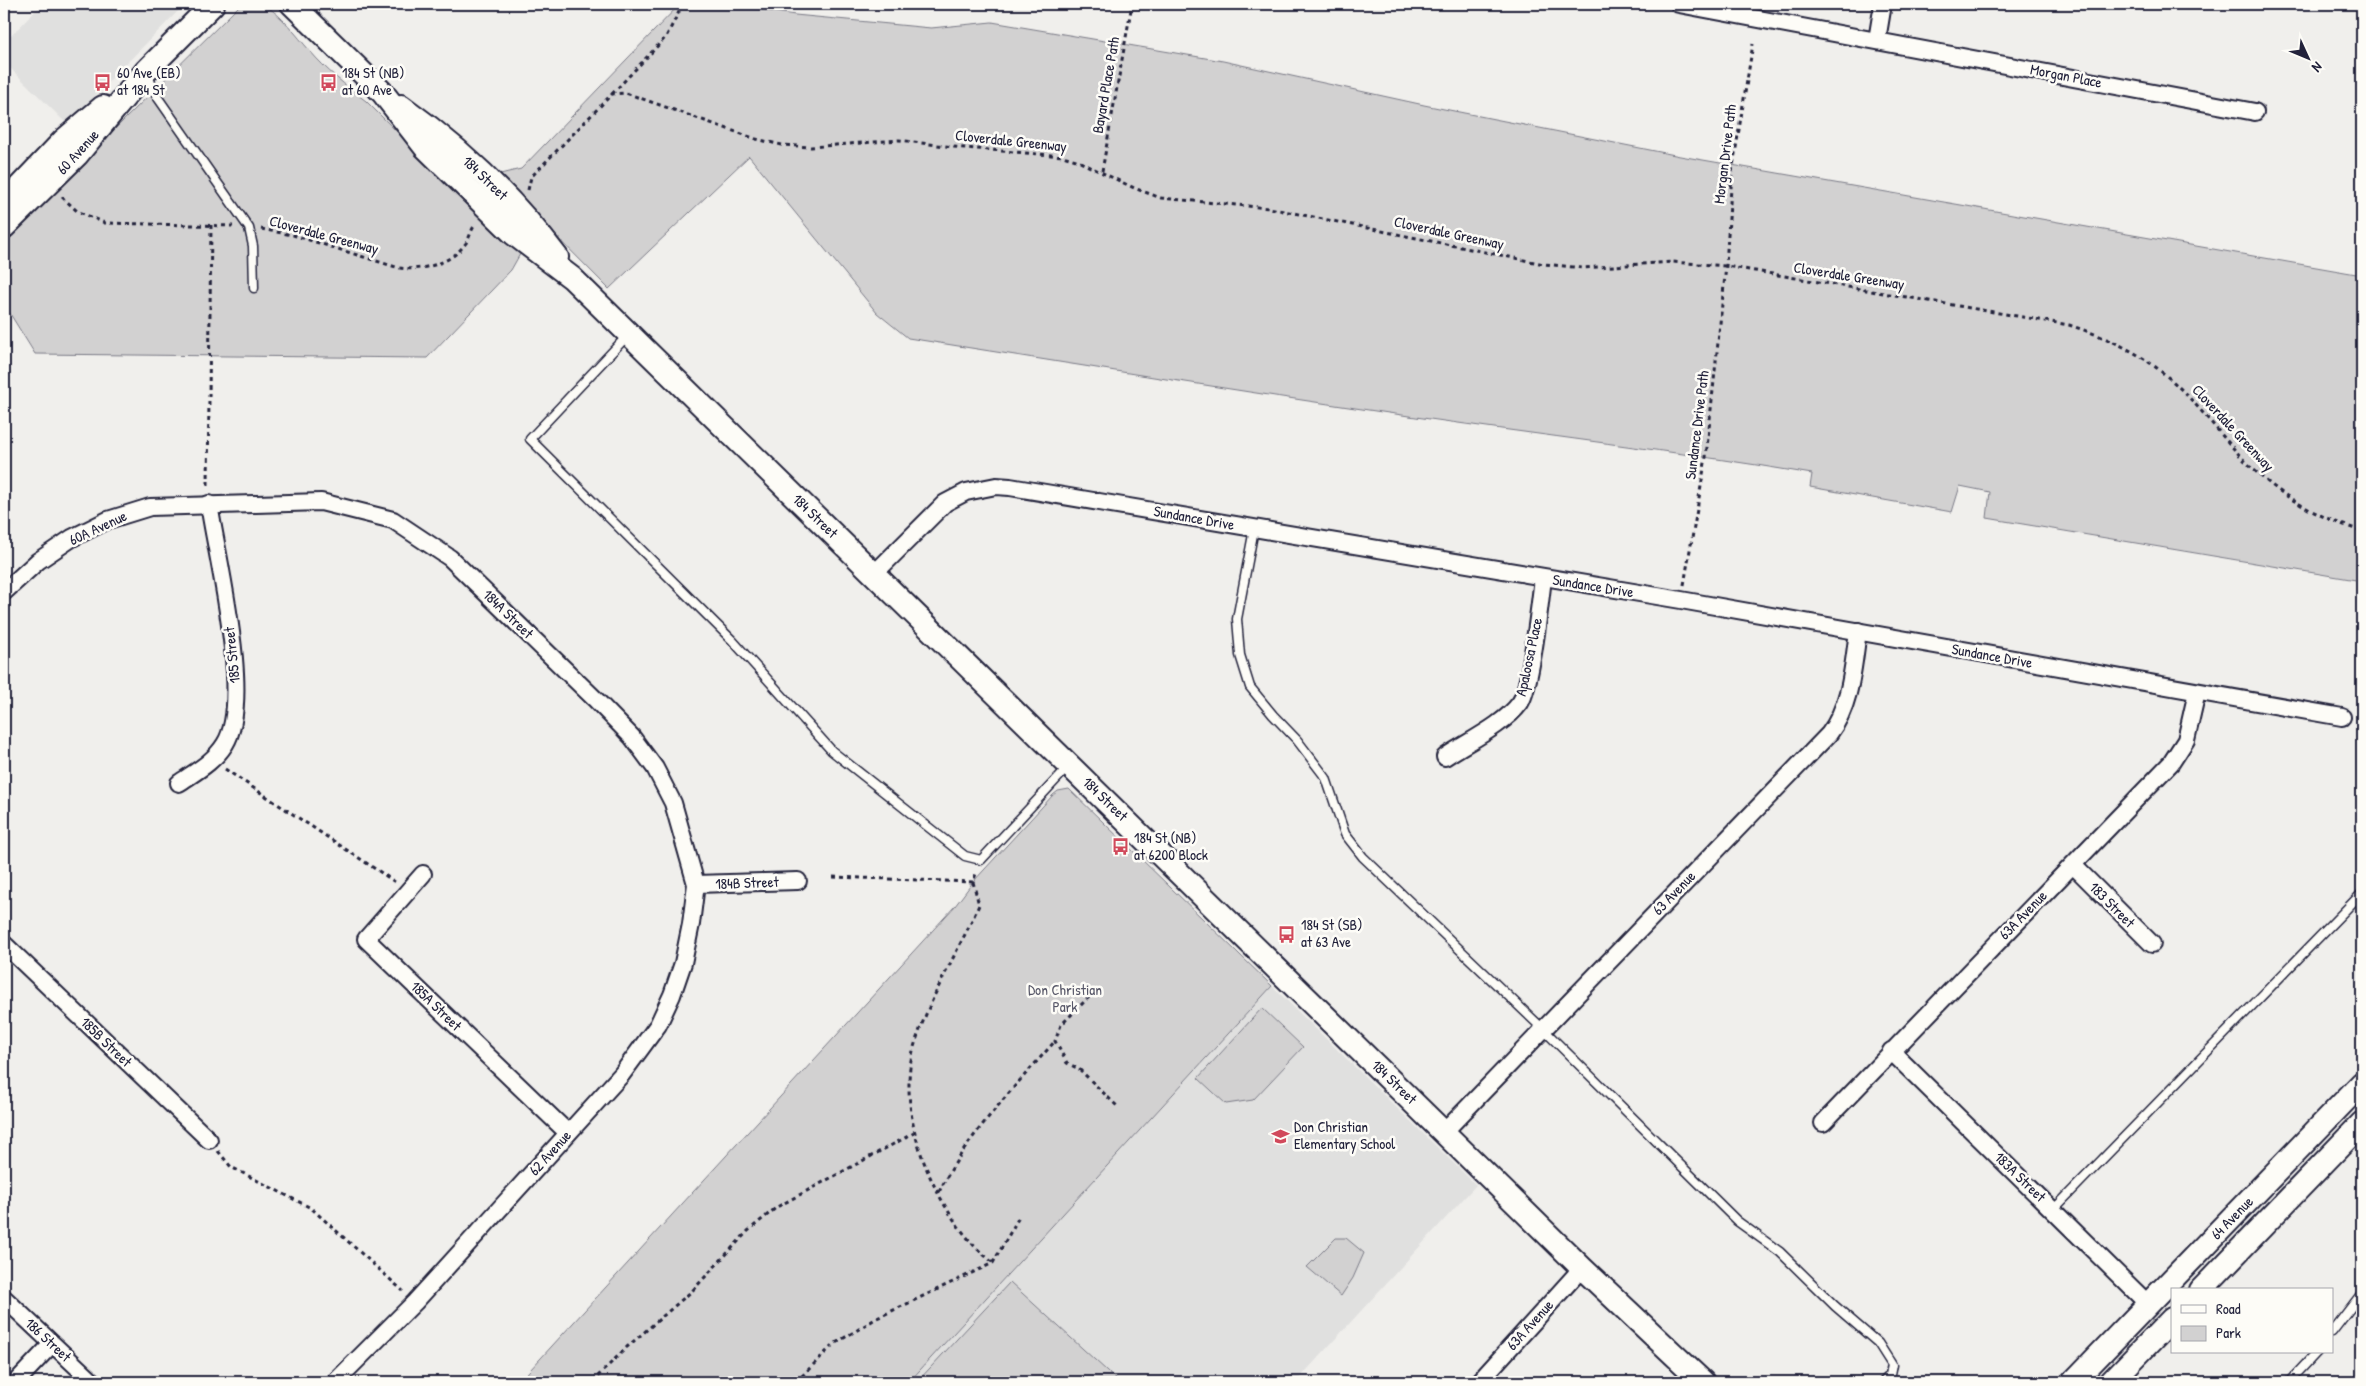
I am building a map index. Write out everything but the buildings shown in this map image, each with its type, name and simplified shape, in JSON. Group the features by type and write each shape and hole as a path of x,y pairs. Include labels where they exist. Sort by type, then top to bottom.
{"main road":[{"name":"60 Avenue","path":"4,227 77,154 146,72 213,4"},
{"name":"184 Street","path":"292,4 383,93 424,147 514,234 572,278 1445,1131 1582,1268 1703,1382"},
{"name":"60 Avenue","path":"4,203 64,141 146,72"},
{"name":"64 Avenue","path":"2072,1382 2362,1083"},
{"name":"64 Avenue","path":"2203,1288 2362,1123"},
{"path":"2120,1377 2171,1320"}],"street":[{"name":"Morgan Place","path":"1679,4 2255,112"},
{"path":"1877,40 1883,4"},
{"name":"Sundance Drive","path":"874,574 944,503 966,492 996,486 1010,487 1858,631 2342,717"},
{"name":"184A Street","path":"209,504 321,502 393,520 450,558 632,737 655,768 673,803 696,884"},
{"name":"60A Avenue","path":"4,592 38,561 72,538 108,520 150,506 209,504"},
{"name":"185 Street","path":"179,783 212,760 226,743 234,719 236,695 228,615 209,504"},
{"name":"Apaloosa Place","path":"1445,757 1505,718 1520,702 1527,682 1543,578"},
{"name":"63 Avenue","path":"1445,1131 1829,734 1840,720 1846,703 1858,631"},
{"name":"63A Avenue","path":"1823,1123 2073,865 2179,752 2186,740 2197,692"},
{"name":"183 Street","path":"2073,865 2152,944"},
{"name":"185A Street","path":"423,874 366,939 568,1133"},
{"name":"184B Street","path":"696,884 798,881"},
{"name":"62 Avenue","path":"335,1382 415,1302 622,1074 658,1025 683,963 691,924 696,884"},
{"name":"185B Street","path":"4,944 209,1140"},
{"name":"183A Street","path":"1891,1051 2148,1304"},
{"name":"63A Avenue","path":"1489,1379 1582,1268"},
{"name":"186 Street","path":"4,1298 92,1382"},
{"path":"16,1382 52,1344"}],"lane":[{"path":"146,72 156,95 248,228 253,246 254,288"},
{"path":"629,335 530,439 733,642 832,751 964,856 981,860 1070,765"},
{"path":"1254,528 1237,619 1240,654 1250,687 1273,716 1297,740 1326,778 1345,834 1364,857 1543,1029 1737,1221 1780,1252 1878,1343 1892,1365 1890,1375 1883,1382"},
{"path":"2053,1210 2362,893"},
{"path":"2334,1329 2362,1293"},
{"path":"2289,1382 2315,1354"}],"path":[{"path":"523,196 527,192 531,177 666,37 683,4"},
{"name":"Bayard Place Path","path":"1102,171 1132,4"},
{"name":"Morgan Drive Path","path":"1726,266 1732,172 1753,44"},
{"name":"Cloverdale Greenway","path":"612,94 636,95 756,139 782,145 811,147 899,140 953,147 1063,156 1102,171 1134,188 1161,198 1277,209 1544,264 1583,268 1672,262 1726,266 2060,324 2101,336 2123,346 2162,372 2200,409 2245,461 2283,494 2331,520 2362,531"},
{"name":"Cloverdale Greenway","path":"59,194 77,211 105,223 211,224 248,228 293,235 399,268 417,269 434,266 452,256 465,244 477,222"},
{"path":"208,486 211,224"},
{"name":"Sundance Drive Path","path":"1684,586 1706,457 1726,266"},
{"path":"212,760 408,890"},
{"path":"981,860 973,882 979,905 923,1021 914,1049 909,1076 910,1107 914,1133 938,1192 971,1242 993,1263"},
{"path":"833,878 973,882"},
{"path":"938,1192 951,1167 1055,1041 1061,1025 1095,991"},
{"path":"1055,1041 1067,1063 1079,1069 1119,1108"},
{"path":"592,1382 627,1347 692,1291 748,1231 777,1207 914,1133"},
{"path":"209,1140 231,1167 311,1208 415,1302"},
{"path":"796,1382 834,1344 855,1331 877,1318 993,1263 1018,1217"}],"shaded area":[{"path":"42,4 185,4 67,124 4,62 4,43"},
{"name":"Don Christian Elementary School","path":"1272,986 1476,1185 1296,1382 909,1382"}],"green space":[{"path":"241,4 263,4 270,9 323,65 366,101 520,254 511,270 427,358 35,354 4,304 4,239"},
{"path":"680,4 723,4 795,15 931,28 992,22 1223,61 1424,105 1680,156 2362,275 2362,581 1987,518 1990,492 1960,486 1952,512 1810,487 1812,474 1340,406 908,338 877,313 749,156 609,289 496,175 521,169"},
{"name":"Don Christian Park","path":"1069,789 1272,986 909,1382 519,1382 955,906 973,882 1053,795 1058,791"},
{"path":"1262,1008 1303,1047 1253,1100 1226,1104 1198,1078"},
{"path":"1336,1238 1346,1238 1364,1253 1353,1278 1341,1296 1307,1267"},
{"path":"1010,1282 1119,1382 917,1382"}],"place":[{"name":"60 Ave (EB) at 184 St","path":"103,82"},
{"name":"184 St (NB) at 60 Ave","path":"328,82"},
{"name":"184 St (NB) at 6200 Block","path":"1120,847"},
{"name":"184 St (SB) at 63 Ave","path":"1287,934"},
{"name":"Don Christian Elementary School","path":"1280,1136"}]}
